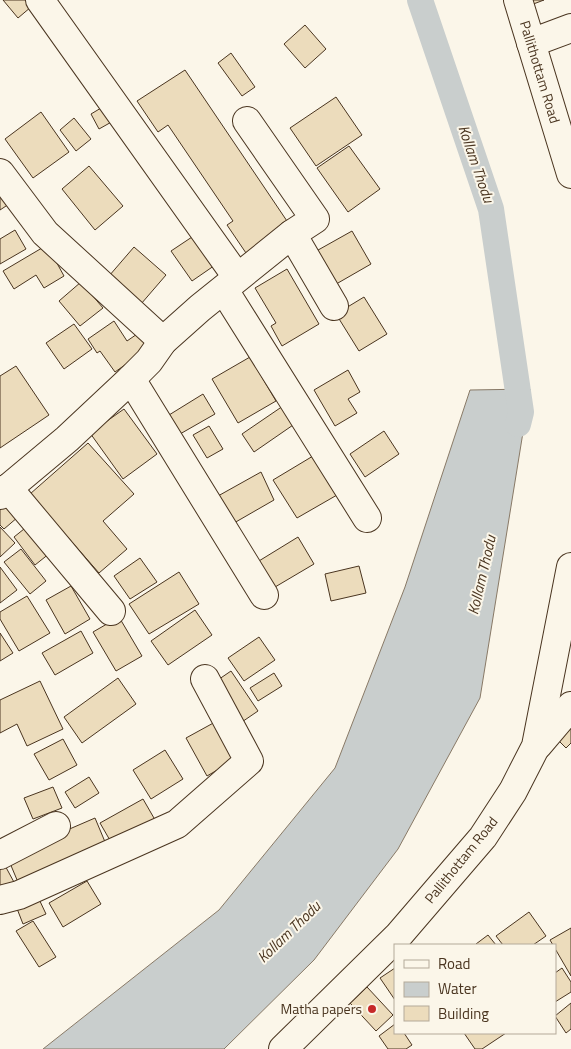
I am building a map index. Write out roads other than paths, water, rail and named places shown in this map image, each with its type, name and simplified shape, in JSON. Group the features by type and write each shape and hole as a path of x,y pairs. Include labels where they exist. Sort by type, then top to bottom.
{"street":[{"path":"40,0 230,284 367,518"},
{"name":"Pallithottam Road","path":"518,0 571,174"},
{"path":"531,43 571,28"},
{"path":"111,611 4,492 67,439 131,379 149,361 163,341 292,234 315,219 246,121"},
{"path":"0,172 45,233 163,341"},
{"path":"292,234 334,306"},
{"path":"131,379 264,595"},
{"name":"Pallithottam Road","path":"283,1049 398,936 483,837 513,791 536,746 571,567"},
{"path":"0,900 19,895 177,824 249,761 205,679"},
{"path":"536,746 571,706"},
{"path":"0,855 56,826"}],"water":[{"path":"530,389 480,698 398,849 314,960 224,1049 43,1049 219,910 335,768 405,587 470,390"}],"waterway":[{"name":"Kollam Thodu","path":"420,0 491,209 521,412 518,424"}],"place":[{"name":"Matha papers","path":"372,1009"}]}
